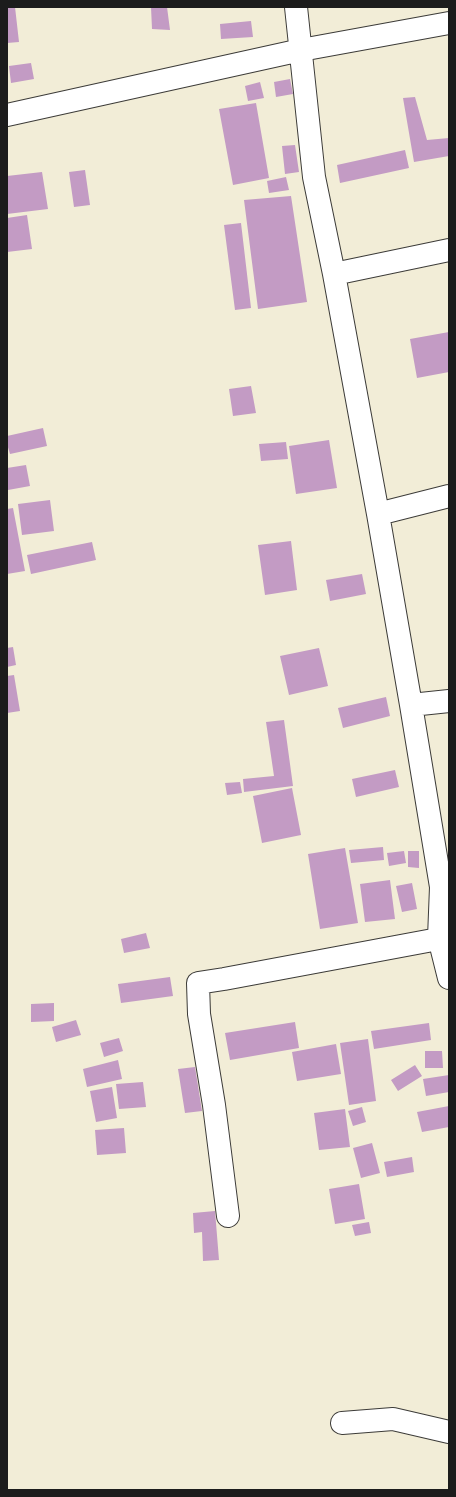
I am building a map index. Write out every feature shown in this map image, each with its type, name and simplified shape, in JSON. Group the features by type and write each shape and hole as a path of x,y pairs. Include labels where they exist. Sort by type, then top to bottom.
{"street":[{"path":"296,7 314,178 334,274 411,705 441,887 444,938 449,978"},
{"path":"7,115 301,50 449,23"},
{"path":"334,274 449,250"},
{"path":"378,514 449,496"},
{"path":"411,705 449,701"},
{"path":"228,1216 214,1105 199,1014 198,983 444,938"},
{"path":"342,1423 393,1419 449,1432"}],"building":[{"path":"15,7 19,42 7,43 7,8"},
{"path":"151,7 167,7 170,30 152,29"},
{"path":"251,21 253,37 221,39 220,24"},
{"path":"31,63 34,79 11,83 9,66"},
{"path":"290,79 293,94 276,97 274,82"},
{"path":"260,82 264,98 248,101 245,86"},
{"path":"415,97 427,140 449,138 449,156 414,162 403,98"},
{"path":"256,103 269,178 233,185 219,109"},
{"path":"295,145 299,172 285,174 282,146"},
{"path":"405,150 409,168 340,183 337,165"},
{"path":"85,170 90,205 74,207 69,172"},
{"path":"42,172 48,209 7,214 7,176"},
{"path":"286,177 289,190 269,193 267,181"},
{"path":"291,196 307,302 258,309 244,200"},
{"path":"27,215 32,249 7,252 7,218"},
{"path":"241,223 251,308 235,310 224,225"},
{"path":"449,332 449,372 417,378 410,339"},
{"path":"251,386 256,413 233,416 229,389"},
{"path":"43,428 47,446 10,454 7,444 7,436"},
{"path":"329,440 337,488 296,494 289,446"},
{"path":"286,442 288,459 261,461 259,444"},
{"path":"26,465 30,486 8,490 7,468"},
{"path":"50,500 54,531 22,535 18,504"},
{"path":"13,508 25,571 7,574 7,509"},
{"path":"291,541 297,590 265,595 258,545"},
{"path":"92,542 96,560 31,574 27,555"},
{"path":"362,574 366,594 330,601 326,580"},
{"path":"13,647 16,665 7,667 7,648"},
{"path":"319,648 328,686 289,695 280,656"},
{"path":"14,675 20,711 7,713 7,676"},
{"path":"386,697 390,716 343,728 338,708"},
{"path":"284,720 293,786 244,792 243,779 274,776 266,722"},
{"path":"395,770 399,787 356,797 352,779"},
{"path":"240,782 242,793 227,795 225,783"},
{"path":"292,788 301,835 262,843 253,796"},
{"path":"383,847 384,860 351,863 349,850"},
{"path":"345,848 358,923 320,929 308,854"},
{"path":"404,851 406,863 389,866 387,853"},
{"path":"408,851 419,851 419,868 408,867"},
{"path":"390,880 395,919 365,922 360,884"},
{"path":"412,883 417,909 402,912 396,886"},
{"path":"146,933 150,948 124,953 121,939"},
{"path":"170,977 173,996 121,1003 118,984"},
{"path":"54,1003 54,1021 31,1022 31,1004"},
{"path":"76,1020 81,1035 56,1042 52,1027"},
{"path":"295,1022 299,1048 230,1060 225,1033"},
{"path":"429,1023 431,1040 374,1049 371,1031"},
{"path":"119,1038 123,1051 104,1057 100,1043"},
{"path":"368,1039 376,1101 349,1105 340,1043"},
{"path":"336,1044 341,1074 297,1081 292,1052"},
{"path":"425,1051 442,1051 443,1068 425,1068"},
{"path":"118,1060 122,1079 87,1087 83,1069"},
{"path":"415,1065 422,1076 398,1091 391,1080"},
{"path":"195,1067 202,1111 185,1113 178,1069"},
{"path":"449,1075 449,1092 426,1096 423,1079"},
{"path":"143,1082 146,1107 119,1109 116,1084"},
{"path":"112,1087 117,1118 96,1122 90,1091"},
{"path":"449,1106 449,1127 422,1132 417,1112"},
{"path":"362,1107 366,1122 353,1126 348,1111"},
{"path":"345,1109 350,1147 319,1150 314,1113"},
{"path":"124,1128 126,1153 97,1155 95,1130"},
{"path":"372,1143 380,1173 361,1178 353,1148"},
{"path":"412,1157 414,1172 387,1177 384,1162"},
{"path":"359,1184 365,1219 335,1224 329,1189"},
{"path":"215,1211 219,1260 203,1261 202,1232 194,1233 193,1213"},
{"path":"369,1222 371,1233 355,1236 352,1225"}]}
